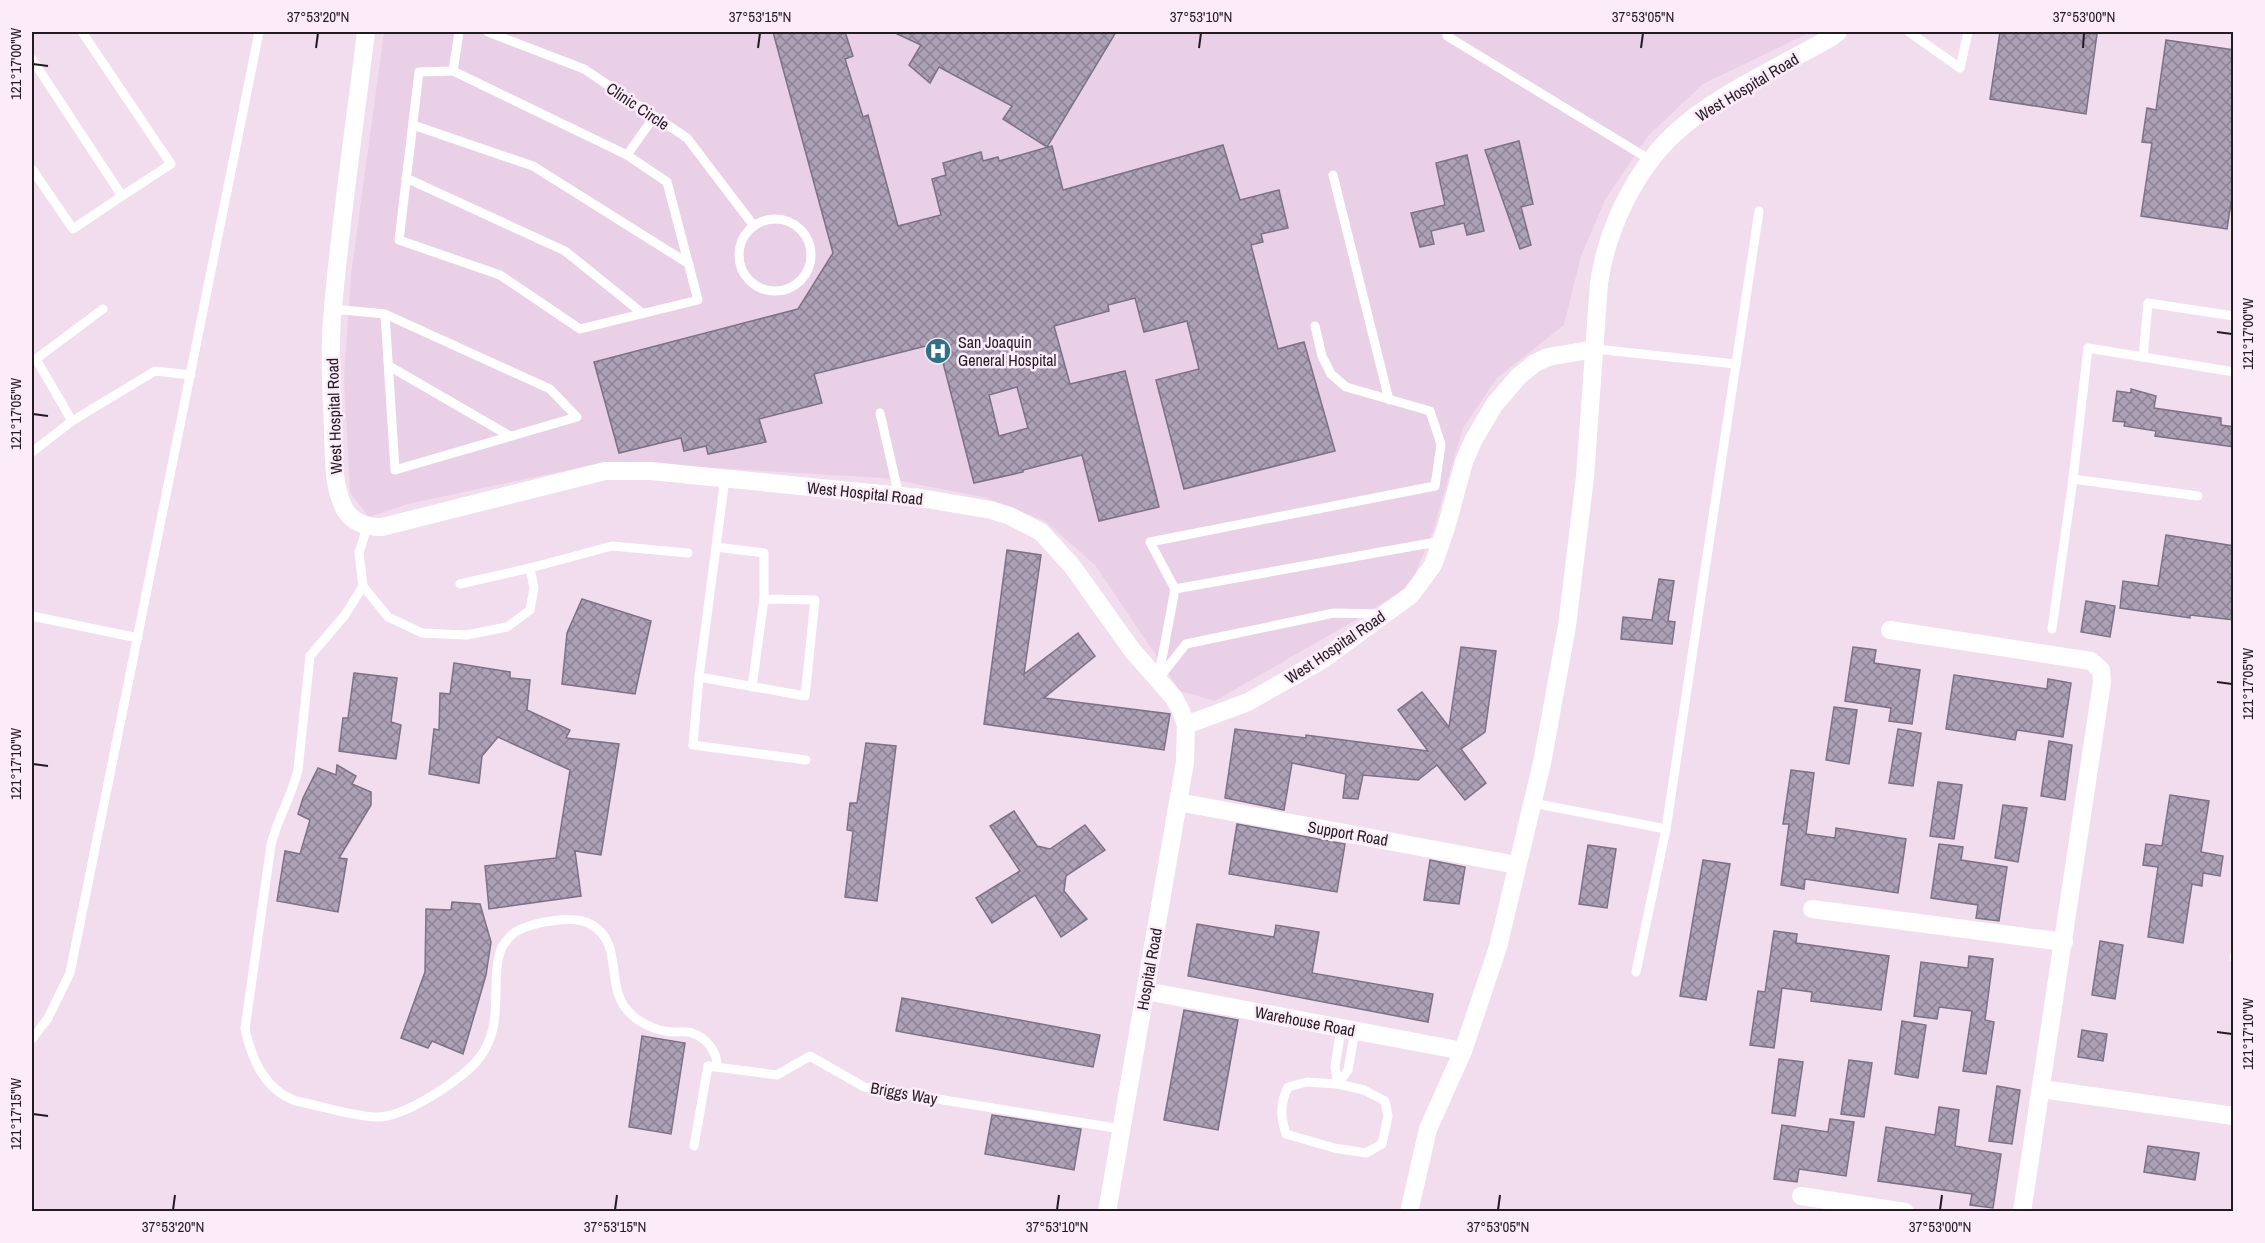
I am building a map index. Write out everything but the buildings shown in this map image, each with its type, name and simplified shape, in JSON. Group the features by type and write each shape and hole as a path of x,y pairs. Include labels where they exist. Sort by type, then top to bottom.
{"street":[{"name":"West Hospital Road","path":"366,32 333,309 331,376 339,495 345,510 354,520 367,527 382,527 605,471 651,471 725,478 899,496 991,510 1010,516 1041,532 1072,566 1132,650 1178,705 1186,725 1248,702 1322,660 1411,595 1433,565 1464,462 1494,405 1535,363 1548,357 1595,349"},
{"name":"West Hospital Road","path":"1409,1212 1428,1130 1464,1051 1498,947 1533,803 1568,626 1585,477 1602,260 1615,223 1634,186 1674,134 1711,105 1838,32"},
{"path":"1890,630 2091,661 2102,670 2064,942 2022,1212"},
{"name":"Hospital Road","path":"1107,1212 1185,762 1186,725"},
{"name":"Support Road","path":"1178,802 1517,865"},
{"path":"1812,909 2064,942"},
{"name":"Warehouse Road","path":"1146,991 1464,1051"},
{"path":"2041,1089 2234,1116"},
{"path":"1801,1196 1905,1212"}],"lane":[{"path":"32,169 73,230 171,164 82,32"},
{"path":"32,1039 48,1018 70,973 260,32"},
{"path":"453,71 459,32"},
{"name":"Clinic Circle","path":"488,32 584,69 687,138 754,226"},
{"path":"1447,32 1447,36 1652,161"},
{"path":"1909,32 1960,68 1968,32"},
{"path":"32,59 122,196"},
{"path":"453,71 627,155 668,182 698,300 580,329 500,274 399,240 419,72 453,71"},
{"path":"627,155 654,117"},
{"path":"413,125 533,165 688,264"},
{"path":"1333,176 1389,400"},
{"path":"406,178 565,250 642,313"},
{"path":"1636,972 1666,829 1759,212"},
{"path":"777,219 794,224 807,237 811,248 811,261 807,272 799,282 790,288 778,291 756,286 747,278 741,268 740,245 745,234 754,226 765,220 777,219"},
{"path":"2143,357 2148,303 2234,316"},
{"path":"72,421 34,361 103,309"},
{"path":"333,309 386,314 550,389 577,417 395,470 386,314"},
{"path":"1158,680 1175,589 1150,542 1435,486 1442,444 1430,411 1346,387 1331,374 1322,356 1315,326"},
{"path":"2052,629 2088,348 2234,372"},
{"path":"1595,349 1736,364"},
{"path":"389,366 510,436"},
{"path":"32,452 72,421 155,370 191,375"},
{"path":"880,414 899,496"},
{"path":"725,478 699,677 693,745 806,760"},
{"path":"2073,479 2198,496"},
{"path":"367,527 359,553 363,586 388,617 422,633 466,635 507,627 530,610 534,588 530,568"},
{"path":"1175,589 1442,541"},
{"path":"460,584 612,546 688,553"},
{"path":"716,547 764,553 764,599 752,687"},
{"path":"363,586 345,615 310,656 299,765 294,787 271,845 245,1029 251,1052 265,1078 278,1092 296,1101 367,1116 395,1114 421,1102 459,1077 480,1056 492,1031 496,1013 498,960 509,936 517,931 546,922 574,919 593,925 607,940 611,951 616,990 620,1000 632,1016 659,1030 693,1033 709,1044 718,1061 717,1067 708,1066 694,1146"},
{"path":"699,677 805,696 815,600 764,599"},
{"path":"1158,680 1186,644 1334,613 1385,614"},
{"path":"32,616 138,638"},
{"path":"1533,803 1666,829"},
{"path":"1338,1084 1348,1070 1348,1029"},
{"path":"1338,1084 1335,1067 1348,1029"},
{"name":"Briggs Way","path":"717,1067 777,1075 810,1056 864,1087 1121,1129"},
{"path":"1307,1082 1338,1084 1364,1090 1385,1101 1388,1116 1382,1144 1366,1153 1334,1148 1286,1134 1280,1116 1288,1087 1307,1082"}],"shaded area":[{"name":"San Joaquin General Hospital","path":"384,32 1811,32 1703,84 1649,135 1606,198 1581,256 1564,325 1497,378 1463,428 1433,531 1410,586 1215,701 1180,691 1095,565 1045,521 983,497 884,478 606,462 408,504 369,517 350,493 344,377 351,275"}],"place":[{"name":"San Joaquin General Hospital","path":"938,351"}]}
